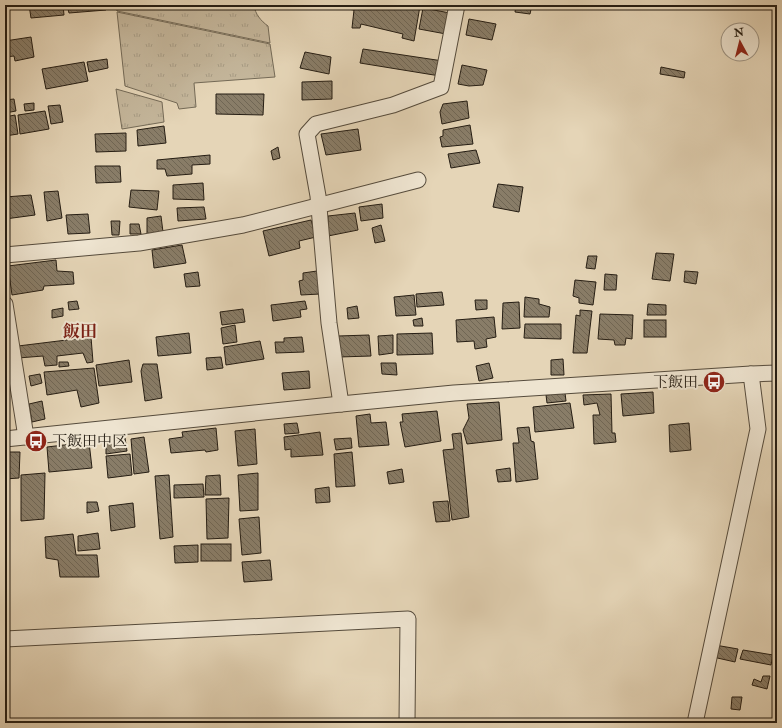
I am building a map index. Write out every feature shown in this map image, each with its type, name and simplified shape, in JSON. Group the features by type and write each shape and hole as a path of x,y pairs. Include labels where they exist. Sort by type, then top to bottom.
{"street":[{"path":"341,404 329,323 319,205 307,134 316,124 392,105 441,87 457,5"},
{"path":"5,256 139,243 243,225 418,180"},
{"path":"5,304 26,437"},
{"path":"5,439 454,393 777,373"},
{"path":"695,723 758,429 751,374"},
{"path":"5,639 408,619 407,723"}],"green space":[{"path":"116,5 254,5 259,17 268,26 270,43 117,11"},
{"path":"117,12 270,44 275,77 194,83 196,107 179,109 177,103 125,86"},
{"path":"116,89 162,102 164,122 122,129"}],"building":[{"path":"29,5 63,5 64,15 31,18"},
{"path":"67,5 105,5 106,10 69,13"},
{"path":"335,5 420,6 414,41 402,38 403,34 361,24 360,28 352,28 354,10 334,7"},
{"path":"516,5 532,5 530,14 515,12"},
{"path":"423,8 450,13 446,34 419,29"},
{"path":"469,19 496,24 492,40 466,35"},
{"path":"31,37 34,57 15,61 14,56 5,57 5,41"},
{"path":"363,49 443,61 440,76 360,63"},
{"path":"305,52 331,57 329,74 300,68"},
{"path":"107,59 108,68 89,72 87,62"},
{"path":"84,62 88,81 46,89 42,69"},
{"path":"462,65 487,70 483,85 469,86 458,84"},
{"path":"661,67 685,72 684,78 660,74"},
{"path":"332,81 332,99 302,100 302,82"},
{"path":"216,94 264,94 263,115 216,114"},
{"path":"14,99 16,111 5,113 5,100"},
{"path":"467,101 469,118 442,124 440,112 443,104"},
{"path":"34,103 34,110 25,111 24,104"},
{"path":"60,105 63,122 51,124 48,106"},
{"path":"45,111 49,129 20,134 18,115"},
{"path":"15,115 18,134 5,136 5,117"},
{"path":"470,125 473,144 442,147 440,137 443,136 443,130"},
{"path":"164,126 166,143 138,146 137,130"},
{"path":"358,129 361,150 326,155 321,134"},
{"path":"126,133 126,151 96,152 95,134"},
{"path":"278,147 280,158 273,160 271,151"},
{"path":"476,150 480,163 451,168 448,154"},
{"path":"210,155 210,164 192,165 192,174 167,176 165,169 157,169 157,160"},
{"path":"95,166 120,166 121,182 96,183"},
{"path":"203,183 204,200 173,199 173,185"},
{"path":"498,184 523,187 519,212 493,207"},
{"path":"131,190 159,191 157,210 129,207"},
{"path":"58,191 62,218 47,221 44,192"},
{"path":"31,195 35,215 5,219 5,197"},
{"path":"382,204 383,218 361,221 359,207"},
{"path":"204,207 206,219 178,221 177,208"},
{"path":"355,213 358,230 328,236 328,216"},
{"path":"88,214 90,233 68,234 66,215"},
{"path":"161,216 163,232 147,234 147,218"},
{"path":"311,220 316,237 299,241 300,248 269,256 263,231"},
{"path":"111,221 120,221 119,235 112,235"},
{"path":"130,224 139,224 141,234 130,234"},
{"path":"381,225 385,241 375,243 372,228"},
{"path":"182,245 186,263 154,268 152,250"},
{"path":"656,253 674,254 670,281 652,279"},
{"path":"588,256 597,256 595,269 586,268"},
{"path":"56,260 57,271 73,272 74,284 44,286 43,290 12,295 8,266"},
{"path":"317,271 320,294 301,295 299,281 303,280 303,273"},
{"path":"685,271 698,272 696,284 684,282"},
{"path":"198,272 200,286 186,287 184,274"},
{"path":"605,274 617,275 616,290 604,290"},
{"path":"575,280 596,282 593,305 579,303 579,298 573,296"},
{"path":"442,292 444,305 417,307 416,294"},
{"path":"414,295 416,315 396,316 394,297"},
{"path":"525,297 539,299 539,304 550,307 549,317 524,317"},
{"path":"475,300 487,300 487,309 476,310"},
{"path":"77,301 79,309 69,310 68,302"},
{"path":"305,301 307,309 300,310 301,317 273,321 271,305"},
{"path":"519,302 520,328 502,329 503,303"},
{"path":"648,304 666,305 666,315 647,315"},
{"path":"357,306 359,318 348,319 347,308"},
{"path":"63,308 63,316 52,318 52,310"},
{"path":"243,309 245,322 222,325 220,312"},
{"path":"580,310 592,311 587,353 573,353 576,315 580,316"},
{"path":"600,314 633,315 632,339 626,338 625,345 615,345 614,340 598,339"},
{"path":"494,317 496,337 486,339 487,347 475,349 474,341 457,342 456,320"},
{"path":"422,318 423,326 414,326 413,320"},
{"path":"644,320 666,320 666,337 644,337"},
{"path":"525,324 561,324 561,339 524,338"},
{"path":"235,325 237,342 223,344 221,328"},
{"path":"189,333 191,353 158,356 156,337"},
{"path":"432,333 433,354 397,355 397,334"},
{"path":"369,335 371,356 339,357 338,336"},
{"path":"393,335 393,353 379,355 378,336"},
{"path":"91,337 93,362 87,363 83,353 57,356 57,365 45,366 43,356 18,358 18,346"},
{"path":"302,337 304,352 276,353 275,342 284,342 284,338"},
{"path":"260,341 264,359 226,365 224,347"},
{"path":"221,357 223,368 207,370 206,358"},
{"path":"563,359 564,375 551,375 551,360"},
{"path":"129,360 132,382 99,386 96,365"},
{"path":"59,362 68,362 69,366 59,367"},
{"path":"381,363 396,363 397,375 382,374"},
{"path":"489,363 493,378 479,381 476,366"},
{"path":"143,364 157,364 162,398 145,401 141,371"},
{"path":"94,368 99,403 81,407 77,390 47,395 44,372"},
{"path":"309,371 310,388 284,390 282,373"},
{"path":"40,374 42,383 31,386 29,376"},
{"path":"653,392 654,413 623,416 621,394"},
{"path":"565,393 566,401 547,403 546,395"},
{"path":"611,394 612,433 615,433 616,442 594,444 593,415 600,415 597,403 584,405 583,395"},
{"path":"42,401 45,419 32,422 29,404"},
{"path":"499,402 502,440 467,444 463,430 469,418 467,404"},
{"path":"570,403 574,428 535,432 533,407"},
{"path":"437,411 441,441 405,447 400,422 403,422 402,414"},
{"path":"370,414 371,423 386,422 389,445 359,447 356,416"},
{"path":"297,423 299,433 285,434 284,424"},
{"path":"689,423 691,450 670,452 669,425"},
{"path":"529,427 531,441 534,442 538,479 516,482 513,443 519,443 517,428"},
{"path":"216,428 218,450 206,452 205,450 171,453 169,439 183,437 182,432"},
{"path":"255,429 257,464 238,466 235,431"},
{"path":"320,432 323,455 291,457 291,449 285,450 284,437"},
{"path":"461,433 469,517 452,520 443,450 454,449 452,434"},
{"path":"144,437 149,472 134,474 131,439"},
{"path":"125,438 127,451 106,454 106,439"},
{"path":"351,438 352,448 336,450 334,439"},
{"path":"89,442 92,468 49,472 47,447"},
{"path":"5,452 20,452 19,478 5,479"},
{"path":"352,452 355,486 336,487 334,454"},
{"path":"130,454 132,475 108,478 106,456"},
{"path":"510,468 511,481 498,482 496,470"},
{"path":"402,469 404,482 389,484 387,472"},
{"path":"45,473 44,519 21,521 21,475"},
{"path":"258,473 258,510 240,511 238,475"},
{"path":"169,475 173,537 160,539 155,476"},
{"path":"220,475 221,495 205,495 206,476"},
{"path":"203,484 204,497 174,498 174,485"},
{"path":"329,487 330,502 316,503 315,489"},
{"path":"229,498 228,538 207,539 206,499"},
{"path":"448,501 450,521 436,522 433,502"},
{"path":"87,502 97,502 99,511 87,513"},
{"path":"133,503 135,527 111,531 109,506"},
{"path":"259,517 261,553 242,555 239,519"},
{"path":"98,533 100,549 78,551 78,536"},
{"path":"73,534 76,555 97,555 99,577 60,577 58,560 46,558 45,537"},
{"path":"201,544 231,544 231,561 201,561"},
{"path":"198,545 198,562 175,563 174,546"},
{"path":"270,560 272,580 244,582 242,562"},
{"path":"715,645 738,649 735,662 713,657"},
{"path":"743,650 773,655 771,665 740,659"},
{"path":"763,676 770,676 767,689 752,685 754,679 761,682"},
{"path":"732,697 742,697 740,710 731,709"}],"place":[{"name":"下飯田","path":"714,382"},
{"name":"下飯田中区","path":"36,441"}],"district":[{"name":"飯田","path":"80,331"}]}
